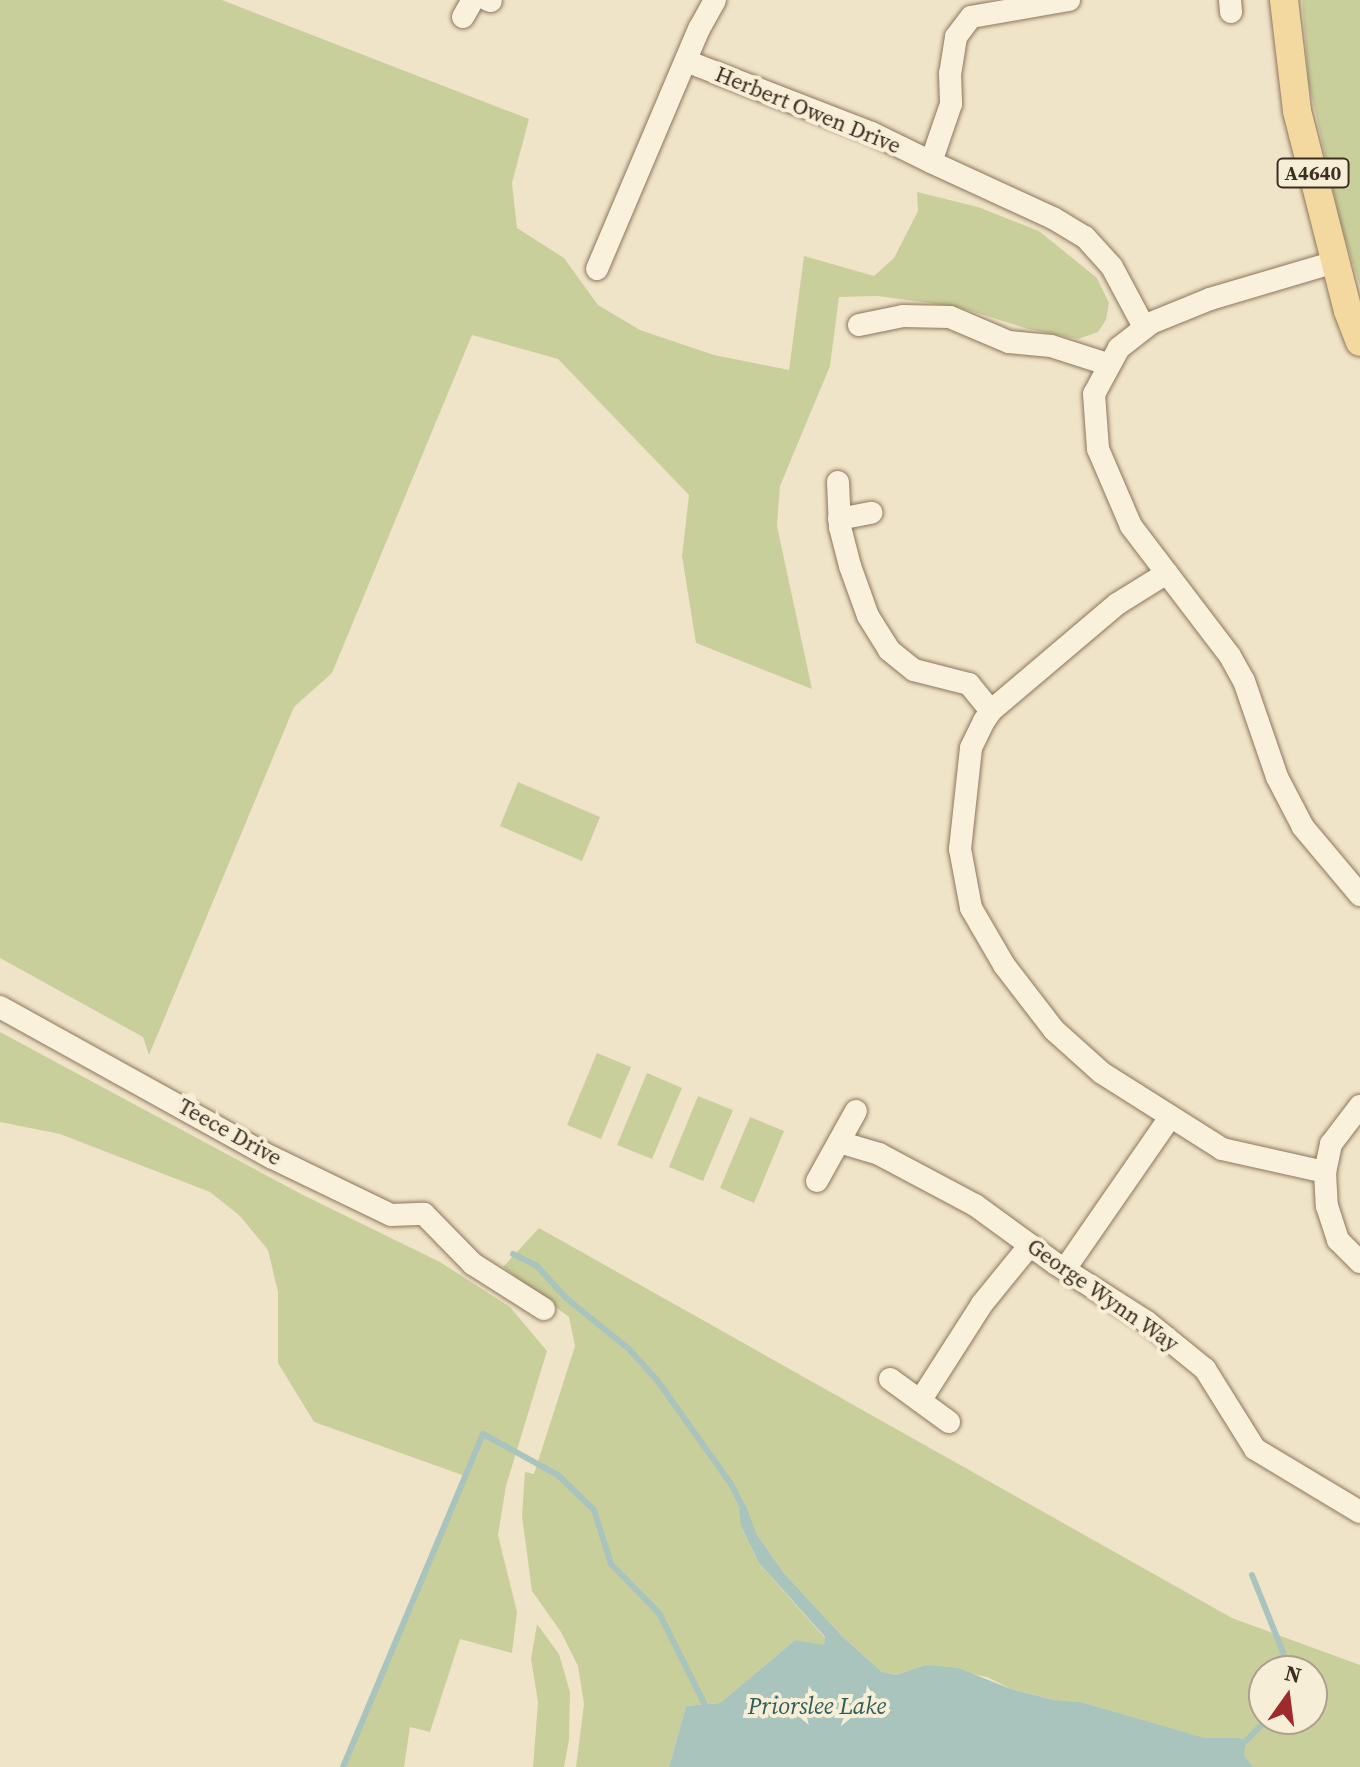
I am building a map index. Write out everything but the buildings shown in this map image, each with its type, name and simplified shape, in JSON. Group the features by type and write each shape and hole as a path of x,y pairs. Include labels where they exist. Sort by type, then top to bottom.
{"main road":[{"name":"A4640","path":"1284,0 1297,111 1335,262 1360,342"}],"street":[{"name":"Herbert Owen Drive","path":"597,269 715,0"},
{"path":"931,162 951,104 950,73 956,37 971,17 1053,1"},
{"name":"Herbert Owen Drive","path":"686,61 872,133 1053,218 1085,237 1112,267 1144,327"},
{"path":"1335,262 1210,299 1144,327 1119,348 1107,364 1094,394 1098,449 1131,526 1237,668 1277,777 1303,827 1360,895"},
{"path":"859,325 903,316 950,317 1009,342 1051,346 1107,364"},
{"path":"838,482 839,519 850,566 868,616 889,650 914,670 969,684 991,711"},
{"path":"839,519 871,513"},
{"path":"1167,573 1117,604 991,711 971,748 966,781 960,849 971,908 1004,965 1054,1030 1102,1073 1169,1119 1222,1149 1325,1172"},
{"name":"Teece Drive","path":"0,1007 271,1157 391,1215 424,1214 473,1264 544,1309"},
{"path":"1360,1106 1331,1144 1325,1172 1327,1206 1338,1240 1360,1262"},
{"path":"817,1181 856,1111"},
{"path":"1065,1269 1169,1119"},
{"name":"George Wynn Way","path":"839,1142 879,1154 975,1205 1147,1322 1205,1369 1255,1449 1360,1512"},
{"path":"920,1401 982,1304 1030,1245"},
{"path":"890,1379 949,1422"}],"green space":[{"path":"0,0 222,0 529,119 512,183 517,228 564,258 598,305 640,330 714,355 789,370 804,256 874,276 894,258 918,211 917,192 978,207 1039,231 1097,278 1109,303 1106,320 1098,332 1078,339 1028,329 958,307 878,296 839,297 830,366 780,486 777,526 812,689 696,643 682,556 689,495 558,359 472,335 332,673 294,707 149,1055 143,1037 0,958"},
{"path":"1302,0 1360,0 1360,286 1341,225 1309,84"},
{"path":"518,782 600,817 582,861 500,826"},
{"path":"0,1032 303,1195 440,1262 510,1307 547,1351 506,1486 498,1535 517,1612 512,1653 460,1639 430,1732 410,1727 404,1767 343,1767 465,1476 314,1422 278,1363 278,1292 268,1250 240,1216 210,1192 60,1134 0,1122"},
{"path":"597,1053 631,1067 601,1139 567,1125"},
{"path":"647,1073 682,1088 652,1159 617,1145"},
{"path":"698,1096 733,1110 703,1181 669,1167"},
{"path":"750,1117 784,1131 754,1203 720,1188"},
{"path":"539,1228 1232,1618 1360,1665 1360,1767 1254,1767 1244,1755 1241,1738 1204,1739 1081,1702 1054,1700 1011,1689 987,1677 925,1665 896,1675 882,1672 843,1637 783,1572 756,1533 741,1526 759,1563 825,1638 824,1646 795,1640 720,1703 686,1706 669,1767 576,1767 584,1704 578,1666 561,1632 532,1591 522,1516 525,1472 534,1474 575,1346 569,1317 503,1267"},
{"path":"537,1624 559,1654 570,1692 569,1740 564,1767 533,1767 538,1702 531,1659"}],"water":[{"name":"Priorslee Lake","path":"746,1506 756,1533 783,1572 843,1637 882,1672 896,1675 925,1665 958,1668 1011,1689 1054,1700 1081,1702 1204,1738 1240,1738 1246,1741 1244,1755 1254,1767 669,1767 686,1706 720,1703 795,1640 824,1645 825,1637 759,1563 741,1526 739,1510"}],"waterway":[{"path":"513,1254 536,1265 566,1298 629,1349 657,1380 731,1484 743,1508"},
{"path":"343,1767 483,1434 558,1475 594,1510 611,1564 659,1613 704,1703"},
{"path":"1252,1575 1284,1655"},
{"path":"1246,1741 1252,1735"}]}
